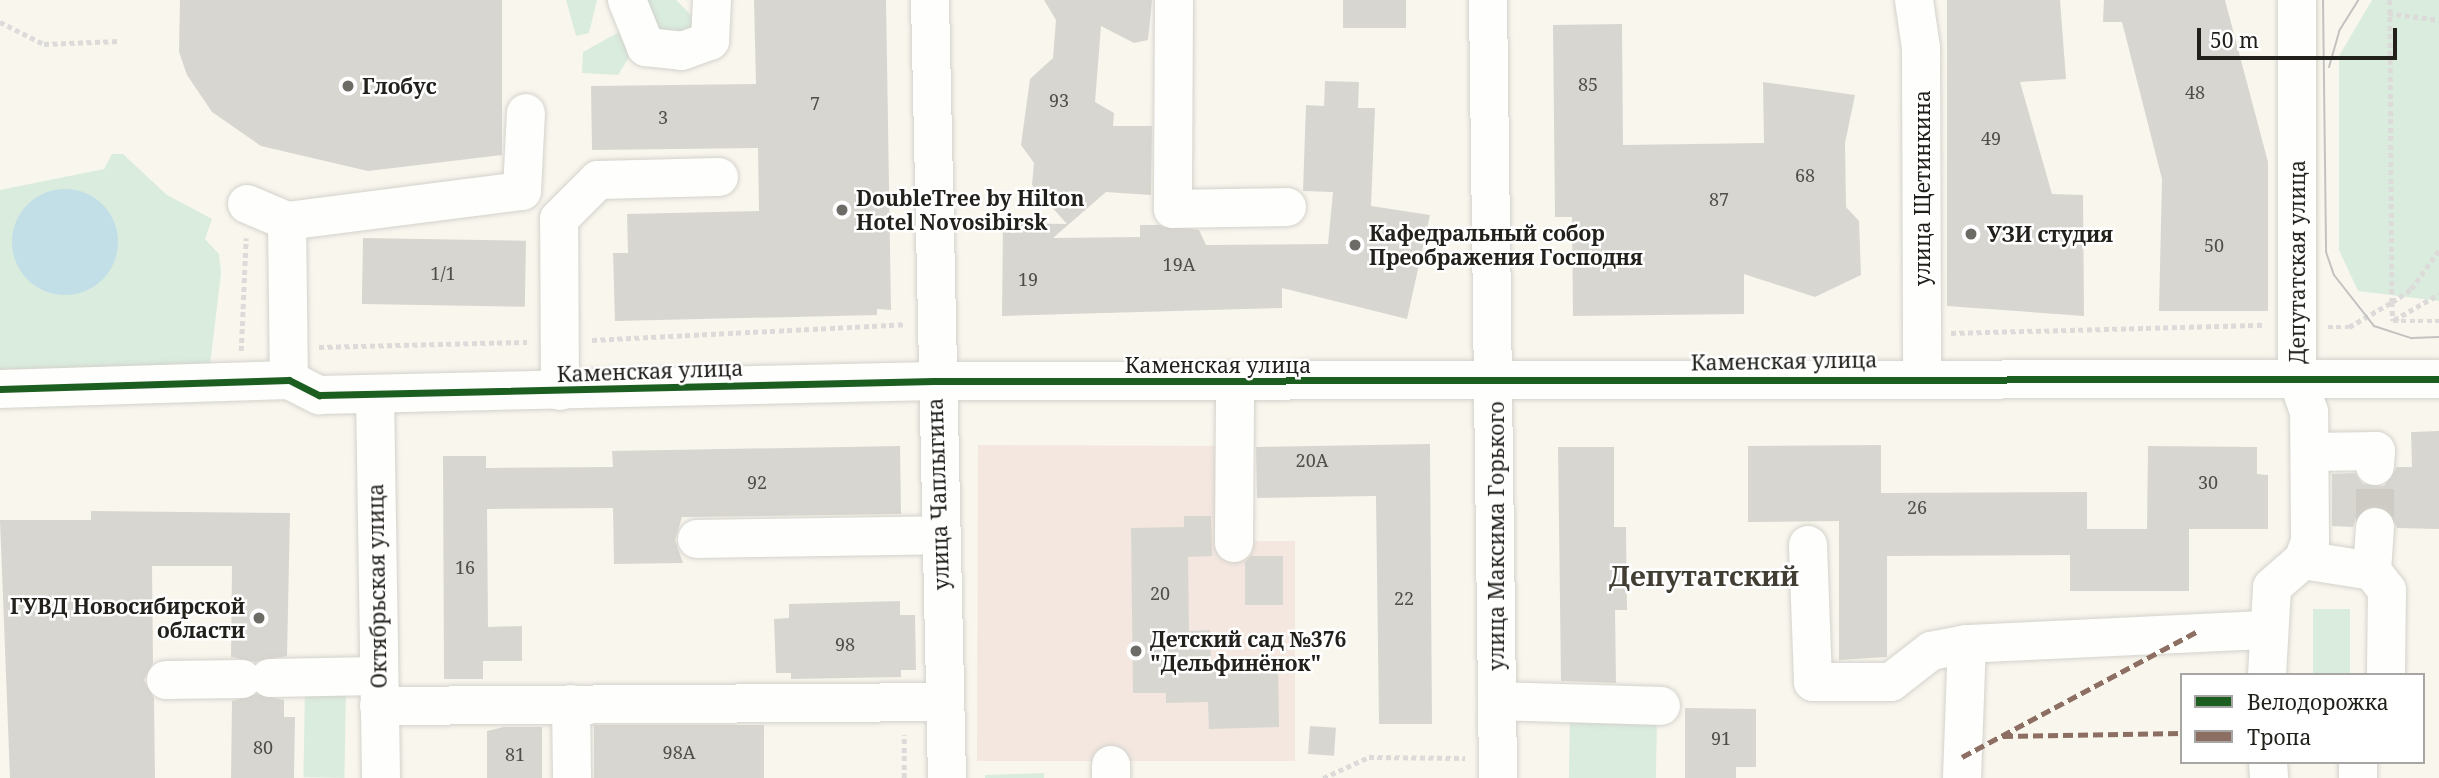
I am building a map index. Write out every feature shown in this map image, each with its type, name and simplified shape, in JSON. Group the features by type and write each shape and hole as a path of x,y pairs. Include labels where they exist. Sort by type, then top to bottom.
{"street":[{"path":"627,0 646,47 682,51 710,41 712,0"},
{"name":"улица Чаплыгина","path":"930,0 934,381 947,778"},
{"path":"1174,0 1173,209 1287,207"},
{"name":"улица Максима Горького","path":"1488,0 1498,768"},
{"name":"улица Щетинкина","path":"1914,0 1921,48 1922,377"},
{"name":"Депутатская улица","path":"2297,0 2283,378 2309,412 2310,541 2303,560"},
{"path":"247,204 287,221 522,191 526,113"},
{"path":"560,391 559,219 598,180 719,177"},
{"path":"287,221 289,380"},
{"name":"Каменская улица","path":"0,389 289,380 319,395 934,381 1495,382 1922,377 2439,379"},
{"path":"1234,543 1235,383"},
{"name":"Октябрьская улица","path":"375,394 380,778"},
{"path":"2311,452 2376,451 2375,466"},
{"path":"2375,527 2372,571 2387,590 2386,673"},
{"path":"697,539 939,535"},
{"path":"1808,545 1813,682 1891,682 1931,651 1967,644 2266,629"},
{"path":"2267,673 2266,629 2272,587 2303,560 2372,571"},
{"path":"1962,778 1967,644"},
{"path":"166,680 256,678 378,691 571,704 945,702"},
{"path":"1497,701 1661,706"},
{"path":"571,704 572,778"}],"path":[{"path":"2390,0 2393,321"},
{"path":"2389,13 2439,20"},
{"path":"0,22 44,44 119,41"},
{"path":"244,383 247,204"},
{"path":"2363,317 2411,289 2439,250"},
{"path":"2393,321 2439,294"},
{"path":"2393,321 2439,321"},
{"path":"1956,333 2268,324 2283,378"},
{"path":"904,702 904,778"},
{"path":"1323,778 1369,757 1498,768"}],"shaded area":[{"name":"Детский сад №376 \"Дельфинёнок\"","path":"978,445 1250,446 1250,541 1295,541 1295,761 977,761"}],"green space":[{"path":"566,0 597,0 589,33 576,36"},
{"path":"647,0 676,0 690,14 695,33 669,39 645,16"},
{"path":"2372,0 2439,0 2439,301 2358,291 2339,250 2339,56"},
{"path":"619,32 631,54 618,75 582,73 583,52"},
{"path":"112,154 123,154 167,195 212,219 205,239 219,254 221,273 210,365 0,381 0,190 104,169"},
{"path":"2313,609 2350,609 2350,673 2313,673"},
{"path":"305,686 346,687 344,778 303,777"},
{"path":"1570,714 1657,716 1656,778 1569,778"},
{"path":"1044,773 1044,778 985,778 985,775"}],"water":[{"path":"65,189 85,193 102,205 114,222 118,242 114,262 102,279 85,291 65,295 45,291 28,279 16,262 12,242 16,222 28,205 45,193"}],"building":[{"name":"Глобус","path":"180,0 502,0 502,155 368,171 261,146 212,112 187,75 179,52"},
{"path":"754,0 886,0 891,310 877,309 877,315 615,321 613,253 628,253 627,214 759,211 758,148 592,150 591,86 756,84"},
{"path":"1044,0 1152,0 1148,40 1134,43 1101,26 1095,102 1114,113 1113,126 1152,126 1151,195 1106,192 1053,238 1140,237 1140,225 1159,225 1199,230 1206,245 1328,244 1333,192 1303,191 1306,105 1324,106 1325,81 1359,82 1358,108 1375,108 1371,206 1430,215 1407,319 1282,288 1282,308 1002,316 1003,223 1067,224 1032,185 1034,163 1021,145 1030,79 1053,58 1056,20"},
{"path":"1343,0 1406,0 1406,28 1343,28"},
{"path":"1947,0 2060,0 2066,79 2020,82 2052,194 2083,195 2084,316 1947,306"},
{"path":"2104,0 2225,0 2268,162 2268,311 2159,311 2162,179 2122,22 2103,22"},
{"path":"1622,24 1623,145 1764,143 1763,82 1855,95 1845,143 1846,207 1859,221 1861,275 1815,297 1744,274 1744,314 1573,316 1572,217 1555,217 1553,25"},
{"path":"363,238 526,241 525,307 362,304"},
{"path":"2439,431 2439,529 2397,528 2388,509 2376,505 2357,514 2353,527 2332,526 2332,474 2355,473 2363,484 2384,486 2397,467 2412,467 2411,432"},
{"path":"1430,444 1432,724 1379,724 1376,496 1257,498 1256,447"},
{"path":"1881,445 1881,493 2087,492 2087,529 2147,529 2148,446 2257,447 2257,474 2268,475 2268,529 2189,529 2189,591 2070,591 2070,555 1887,556 1887,657 1839,660 1839,521 1748,522 1748,446"},
{"path":"900,446 901,514 682,517 675,540 683,563 614,564 613,508 487,509 488,627 522,626 522,661 483,661 483,679 444,679 443,456 486,456 486,468 613,467 612,451"},
{"path":"1558,447 1614,447 1614,527 1626,527 1627,610 1615,610 1616,683 1561,681"},
{"path":"91,511 290,513 287,656 255,662 231,657 232,566 152,566 153,663 144,680 154,698 155,778 10,778 0,520 91,520"},
{"path":"1184,516 1211,516 1212,556 1188,557 1189,631 1210,630 1211,663 1278,662 1279,727 1209,729 1208,702 1166,703 1166,693 1133,693 1131,528 1184,527"},
{"path":"1251,556 1283,556 1283,605 1245,605 1245,562"},
{"path":"900,601 900,615 915,615 916,670 901,670 901,677 791,679 791,673 776,673 774,619 789,618 789,604"},
{"path":"257,694 284,700 284,717 295,717 294,778 231,778 232,701"},
{"path":"1685,708 1756,709 1756,767 1736,767 1736,778 1685,778"},
{"path":"594,725 764,725 764,778 594,778"},
{"path":"1310,726 1336,728 1334,756 1308,754"},
{"path":"504,727 542,727 542,778 487,778 487,731"}],"tunnel":[{"path":"2375,466 2375,527"}],"tram line":[{"path":"2323,0 2326,252 2334,275 2374,326 2412,338 2439,337"},
{"path":"2329,67 2339,31 2358,0"}],"marked path":[{"path":"1962,757 2198,631"},
{"path":"2003,736 2180,733"}],"cycle path":[{"path":"0,389 289,380 319,395 934,381 2439,379"}],"place":[{"name":"Глобус","path":"348,86"},
{"name":"DoubleTree by Hilton Hotel Novosibirsk","path":"842,210"},
{"name":"УЗИ студия","path":"1971,234"},
{"name":"Кафедральный собор Преображения Господня","path":"1355,245"},
{"name":"ГУВД Новосибирской области","path":"259,618"},
{"name":"Детский сад №376 \"Дельфинёнок\"","path":"1136,651"}],"district":[{"name":"Депутатский","path":"1704,575"}]}
